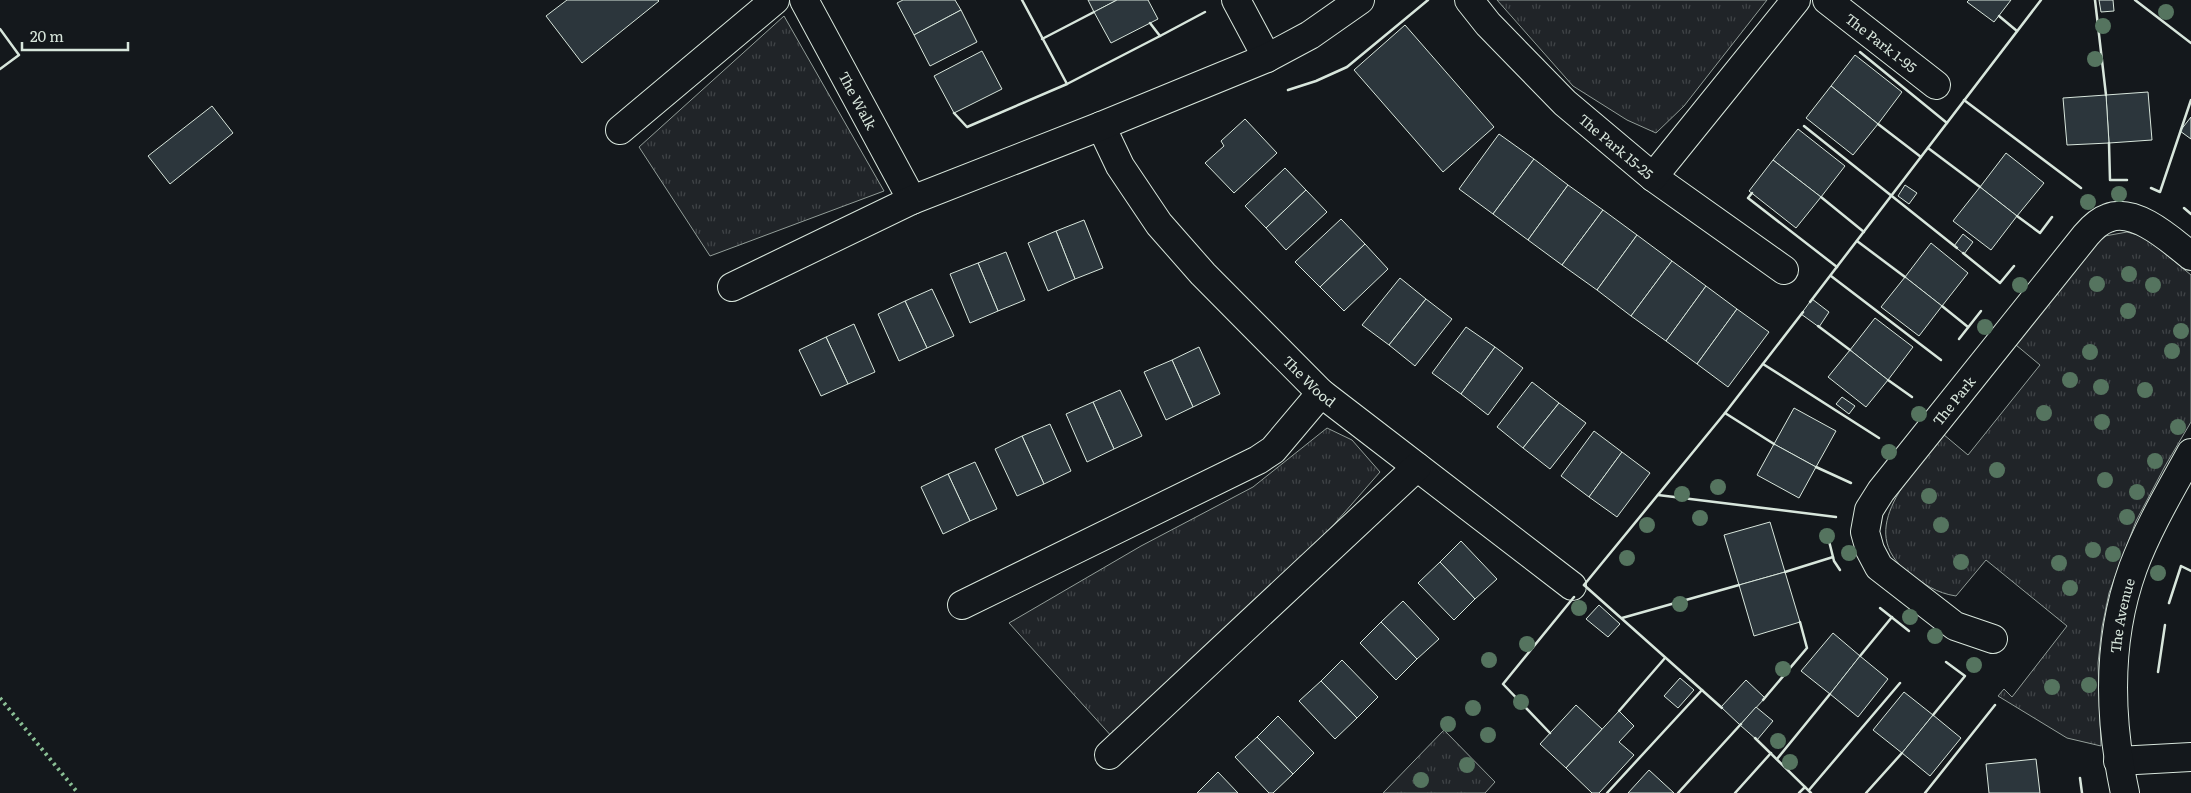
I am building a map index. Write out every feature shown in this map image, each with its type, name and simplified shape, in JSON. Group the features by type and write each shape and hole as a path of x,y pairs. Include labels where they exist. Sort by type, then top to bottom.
{"street":[{"path":"620,130 776,0"},
{"name":"The Walk","path":"804,0 912,200"},
{"path":"1236,0 1267,58"},
{"path":"732,288 912,200 1267,58 1310,35 1360,0"},
{"name":"The Park 15-25","path":"1469,0 1488,24 1565,103 1653,177 1784,270"},
{"path":"1653,177 1796,0"},
{"name":"The Park 1-95","path":"1827,0 1936,85"},
{"name":"The Wood","path":"1101,126 1120,166 1159,224 1203,274 1321,393 1572,586"},
{"name":"The Park","path":"1993,639 1955,626 1879,567 1870,550 1865,532 1869,510 1881,491 2086,234 2096,225 2108,217 2127,217 2151,224 2191,256"},
{"path":"962,605 1258,460 1274,450 1321,393"},
{"name":"The Avenue","path":"2124,793 2118,761 2112,683 2114,650 2123,603 2133,570 2146,538 2191,453"},
{"path":"1109,755 1417,466"},
{"path":"2118,761 2191,758"}],"green space":[{"path":"1497,0 1767,0 1684,106 1656,133 1627,120 1573,86"},
{"path":"784,16 884,191 710,256 639,147"},
{"path":"2127,232 2145,237 2191,275 2191,422 2136,521 2109,593 2102,627 2098,663 2101,746 2067,738 1998,696 2004,689 2012,697 2067,626 1986,560 1956,596 1942,593 1909,573 1893,556 1886,539 1887,520 1894,502 1917,466 1943,434 1968,455 2040,365 2016,345 2096,243 2105,236"},
{"path":"1327,428 1352,440 1380,472 1294,570 1114,739 1009,623 1141,546 1253,487"},
{"path":"1444,730 1495,782 1485,793 1383,793"}],"building":[{"path":"567,0 659,1 582,63 546,16"},
{"path":"903,0 955,0 961,10 914,35 897,3"},
{"path":"1088,0 1117,0 1094,12"},
{"path":"1117,0 1148,0 1158,19 1111,43 1094,12"},
{"path":"1969,0 2011,0 1994,22 1967,2"},
{"path":"2099,0 2113,0 2114,11 2101,12"},
{"path":"961,10 977,42 930,66 914,35"},
{"path":"1405,25 1494,127 1443,172 1354,70"},
{"path":"982,51 1002,89 954,113 934,76"},
{"path":"1855,55 1902,92 1878,124 1831,86"},
{"path":"1831,86 1878,124 1853,155 1806,118"},
{"path":"2148,92 2152,140 2109,143 2106,95"},
{"path":"2106,95 2109,143 2067,145 2063,98"},
{"path":"212,106 233,133 170,184 148,156"},
{"path":"2191,117 2191,139 2180,131"},
{"path":"1245,119 1277,153 1234,193 1205,163 1224,146 1221,141"},
{"path":"1798,129 1845,166 1821,197 1773,160"},
{"path":"1499,134 1534,159 1493,214 1459,189"},
{"path":"2006,153 2044,183 2017,216 1980,187"},
{"path":"1534,159 1568,185 1528,240 1493,214"},
{"path":"1773,160 1821,197 1796,228 1749,191"},
{"path":"1285,168 1306,190 1266,228 1245,206"},
{"path":"1568,185 1603,210 1562,265 1528,240"},
{"path":"1905,185 1917,193 1909,204 1898,196"},
{"path":"1980,187 2017,216 1991,250 1953,221"},
{"path":"1306,190 1327,212 1286,250 1266,228"},
{"path":"1603,210 1637,235 1597,290 1562,265"},
{"path":"1341,219 1365,244 1320,287 1295,262"},
{"path":"1084,220 1103,268 1075,279 1056,231"},
{"path":"1056,231 1075,279 1048,291 1028,243"},
{"path":"1963,234 1973,242 1964,254 1954,246"},
{"path":"1637,235 1672,261 1631,316 1597,290"},
{"path":"1931,243 1968,273 1942,306 1905,277"},
{"path":"1365,244 1388,269 1344,311 1320,287"},
{"path":"1006,252 1025,300 998,311 978,263"},
{"path":"1672,261 1706,286 1666,341 1631,316"},
{"path":"978,263 998,311 970,323 950,274"},
{"path":"1905,277 1942,306 1919,336 1881,307"},
{"path":"1400,278 1426,299 1389,345 1362,325"},
{"path":"1706,286 1737,309 1697,364 1666,341"},
{"path":"932,289 954,336 927,348 905,301"},
{"path":"1426,299 1452,319 1415,366 1389,345"},
{"path":"1812,299 1829,312 1819,327 1801,314"},
{"path":"905,301 927,348 899,361 878,314"},
{"path":"1737,309 1769,332 1728,387 1697,364"},
{"path":"1875,318 1913,347 1888,380 1850,350"},
{"path":"854,324 875,372 848,384 826,337"},
{"path":"1466,327 1495,347 1461,394 1432,373"},
{"path":"826,337 848,384 821,396 799,350"},
{"path":"1199,347 1220,394 1193,407 1172,360"},
{"path":"1495,347 1523,368 1488,415 1461,394"},
{"path":"1850,350 1888,380 1866,407 1828,377"},
{"path":"1172,360 1193,407 1166,420 1144,372"},
{"path":"1532,382 1559,403 1523,448 1497,427"},
{"path":"1120,390 1142,436 1114,449 1093,402"},
{"path":"1842,397 1855,406 1849,414 1836,404"},
{"path":"1093,402 1114,449 1087,462 1066,414"},
{"path":"1559,403 1586,423 1550,469 1523,448"},
{"path":"1794,408 1836,431 1816,467 1774,444"},
{"path":"1050,424 1071,471 1044,484 1022,436"},
{"path":"1594,431 1622,452 1589,497 1561,476"},
{"path":"1022,436 1044,484 1017,496 995,449"},
{"path":"1774,444 1816,467 1799,498 1757,475"},
{"path":"1622,452 1650,473 1617,517 1589,497"},
{"path":"975,462 997,509 970,521 948,474"},
{"path":"948,474 970,521 943,534 921,487"},
{"path":"1770,522 1785,572 1739,585 1724,535"},
{"path":"1461,541 1497,579 1475,599 1440,562"},
{"path":"1440,562 1475,599 1454,620 1418,583"},
{"path":"1785,572 1800,622 1754,636 1739,585"},
{"path":"1403,601 1439,639 1417,659 1381,622"},
{"path":"1599,605 1620,624 1608,637 1586,619"},
{"path":"1381,622 1417,659 1396,680 1360,643"},
{"path":"1833,633 1860,656 1830,694 1801,671"},
{"path":"1860,656 1888,679 1858,717 1830,694"},
{"path":"1342,660 1378,697 1357,718 1321,681"},
{"path":"1680,678 1694,690 1678,708 1664,696"},
{"path":"1746,680 1765,698 1740,725 1721,707"},
{"path":"1321,681 1357,718 1335,739 1299,701"},
{"path":"1904,692 1933,715 1902,753 1873,730"},
{"path":"1576,705 1602,729 1566,768 1540,744"},
{"path":"1756,707 1773,721 1757,740 1740,725"},
{"path":"1619,711 1634,726 1619,742 1634,755 1599,793 1592,793 1566,768"},
{"path":"1933,715 1961,738 1930,776 1902,753"},
{"path":"1278,716 1314,753 1293,774 1257,737"},
{"path":"1257,737 1293,774 1273,793 1269,793 1235,757"},
{"path":"2036,759 2040,793 1989,793 1986,764"},
{"path":"1649,770 1674,793 1628,793"},
{"path":"1218,772 1238,793 1197,793"}],"hedge":[{"path":"0,698 78,793"}],"wall":[{"path":"1022,0 1067,84"},
{"path":"1288,90 1316,81 1347,67 1428,0"},
{"path":"1810,302 2041,0"},
{"path":"2095,0 2106,95"},
{"path":"2135,0 2191,43"},
{"path":"1042,39 1094,12"},
{"path":"1160,36 1205,12"},
{"path":"1999,16 2017,31"},
{"path":"954,113 967,127 1067,84 1160,36 1150,23"},
{"path":"0,29 19,55 0,69"},
{"path":"1860,52 1947,123"},
{"path":"1964,100 2081,188"},
{"path":"2151,188 2160,192 2191,100"},
{"path":"1878,124 1921,157"},
{"path":"1804,126 1957,248"},
{"path":"2109,143 2110,180 2127,180"},
{"path":"1928,148 1980,187"},
{"path":"1752,193 1748,198 1837,267"},
{"path":"1821,197 1864,232"},
{"path":"2184,208 2191,214"},
{"path":"2017,216 2040,233 2052,217"},
{"path":"1857,241 1905,277"},
{"path":"1963,253 2000,283 2014,266"},
{"path":"1831,276 1941,360"},
{"path":"1942,306 1968,327"},
{"path":"1959,339 1981,311"},
{"path":"1774,444 1725,413 1803,312"},
{"path":"1818,326 1850,350"},
{"path":"1763,364 1879,438"},
{"path":"1888,380 1912,397"},
{"path":"1584,585 1725,413"},
{"path":"1816,467 1851,483"},
{"path":"1658,495 1836,517"},
{"path":"1829,541 1834,561 1840,570"},
{"path":"1785,572 1833,557"},
{"path":"2169,603 2181,566 2191,571"},
{"path":"1584,585 1722,708"},
{"path":"1622,618 1739,585"},
{"path":"1550,733 1503,684 1574,597"},
{"path":"1880,608 1909,631"},
{"path":"1860,656 1892,617"},
{"path":"1763,700 1807,648 1800,622"},
{"path":"2158,672 2165,625"},
{"path":"1619,711 1665,658"},
{"path":"1933,715 1965,676 1946,662"},
{"path":"1809,790 1900,683"},
{"path":"1607,793 1702,690"},
{"path":"1777,759 1830,694"},
{"path":"1925,793 1995,705"},
{"path":"1678,793 1741,724"},
{"path":"1755,738 1811,793"},
{"path":"1735,793 1771,753"},
{"path":"1866,793 1902,753"},
{"path":"2080,778 2082,793"},
{"path":"1799,793 1805,787"}]}
